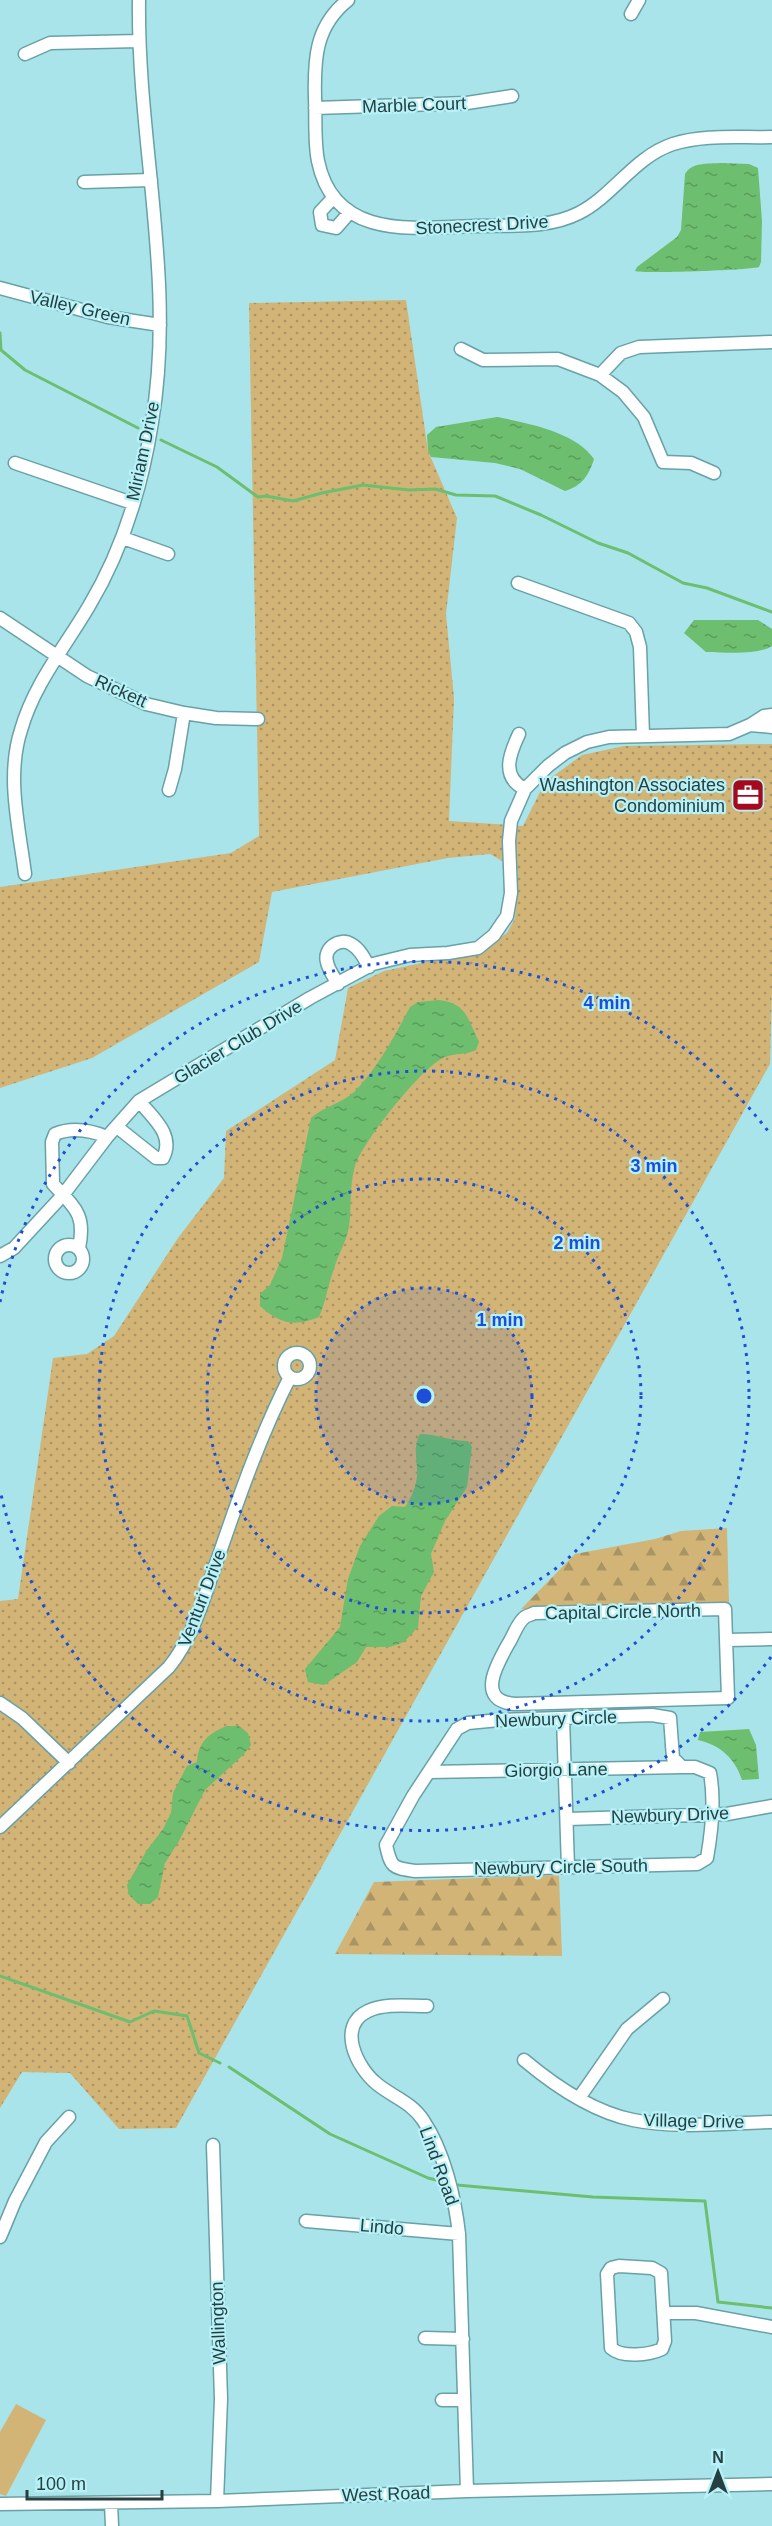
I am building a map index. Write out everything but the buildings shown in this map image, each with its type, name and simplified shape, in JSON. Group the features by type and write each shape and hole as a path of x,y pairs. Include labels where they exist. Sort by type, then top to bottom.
{"street":[{"name":"Miriam Drive","path":"25,874 14,793 15,757 20,730 33,699 58,654 90,605 123,538 152,423 159,360 159,270 142,102 139,0"},
{"name":"Stonecrest Drive","path":"348,0 328,21 318,44 314,67 318,160 325,182 334,197 350,212 370,223 403,228 550,222 571,217 588,208 639,163 671,145 706,138 772,137"},
{"path":"631,14 639,0"},
{"path":"25,54 50,43 139,41"},
{"name":"Marble Court","path":"315,108 467,103 513,96"},
{"path":"84,182 151,180"},
{"path":"334,197 320,212 322,225 336,228 350,212"},
{"name":"Valley Green","path":"0,288 108,317 160,325"},
{"path":"600,375 621,353 639,347 772,342"},
{"path":"461,349 483,360 558,359 600,375 623,392 644,417 663,462 691,463 714,473"},
{"path":"15,463 132,503"},
{"path":"123,538 168,554"},
{"path":"518,583 629,623 636,632 640,646 643,736"},
{"name":"Rickett","path":"0,618 58,654 87,676 146,704 216,718 258,719"},
{"path":"169,790 175,769 184,713"},
{"name":"Glacier Club Drive","path":"0,1256 14,1248 63,1195 107,1137 139,1101 369,967 410,955 448,953 478,948 494,935 507,916 511,893 509,841 512,821 525,789 565,753 587,742 609,737 729,734 764,716 772,715"},
{"name":"Glacier Club Drive","path":"750,724 772,727"},
{"path":"519,734 511,750 510,774 515,784 525,789"},
{"path":"0,794 14,793"},
{"path":"338,984 327,961 327,954 330,947 338,942 348,942 359,949 369,967"},
{"path":"117,1127 156,1158 163,1158 167,1150 167,1139 163,1130 139,1101"},
{"path":"79,1248 83,1230 81,1218 77,1209 53,1184 52,1142 55,1134 63,1130 81,1130 107,1137"},
{"name":"Venturi Drive","path":"0,1827 179,1655 195,1621 262,1434 290,1377"},
{"name":"Capital Circle North","path":"671,1700 506,1704 493,1694 492,1681 495,1668 525,1617 534,1614 725,1610 727,1640"},
{"path":"711,1814 710,1773 695,1767 682,1767 673,1758 671,1700 728,1698 727,1640 772,1639"},
{"path":"0,1703 22,1718 69,1763"},
{"name":"Newbury Circle","path":"386,1845 457,1728 468,1723 652,1715 670,1718"},
{"path":"563,1718 568,1867"},
{"name":"Giorgio Lane","path":"429,1772 682,1767"},
{"name":"Newbury Drive","path":"568,1819 743,1813 772,1806"},
{"name":"Newbury Circle South","path":"386,1845 391,1864 397,1869 414,1871 697,1864 707,1858 711,1814"},
{"path":"579,2098 627,2029 663,1999"},
{"name":"Lind Road","path":"427,2006 383,2007 368,2011 355,2021 352,2046 356,2060 376,2083 408,2102 423,2120 435,2143 455,2202 459,2234 466,2491"},
{"name":"Village Drive","path":"525,2060 552,2083 604,2111 633,2120 672,2124 772,2122"},
{"path":"0,2237 15,2201 46,2142 69,2117"},
{"name":"Wallington","path":"213,2145 220,2399 217,2500"},
{"name":"Lindo","path":"306,2221 459,2234"},
{"path":"619,2266 652,2268 661,2273 664,2313 665,2341 662,2349 655,2353 616,2352 611,2348 607,2274 611,2268 619,2266"},
{"path":"664,2313 696,2313 772,2327"},
{"path":"425,2338 463,2340"},
{"path":"442,2400 464,2400"},
{"name":"West Road","path":"0,2504 111,2503 772,2484"},
{"path":"111,2503 112,2526"}],"green space":[{"path":"406,300 428,451 457,518 446,614 454,698 449,821 523,826 545,782 582,755 624,746 772,744 770,1064 176,2128 119,2129 70,2073 22,2072 0,2108 0,1601 18,1599 53,1358 87,1354 114,1336 178,1238 224,1178 226,1131 335,1060 348,988 384,971 482,950 507,933 515,918 518,870 490,854 448,858 272,892 259,962 92,1058 0,1088 0,887 231,853 259,836 249,303"},
{"path":"727,1528 729,1604 521,1609 575,1554 655,1539 681,1531"},
{"path":"559,1875 562,1956 335,1954 374,1882"},
{"path":"16,2404 46,2420 6,2496 0,2494 0,2432"}],"water":[{"path":"701,164 749,164 758,168 762,221 759,267 697,271 635,271 637,267 677,237 681,230 685,174 688,170"},
{"path":"497,417 550,430 575,442 594,459 587,475 576,486 565,491 520,469 495,463 431,457 428,451 427,435 436,427"},
{"path":"694,620 758,620 772,629 772,646 749,652 706,652 684,633"},
{"path":"439,1000 456,1005 465,1014 479,1042 476,1050 445,1057 435,1063 394,1106 360,1155 352,1181 348,1232 319,1317 295,1323 274,1317 260,1306 260,1294 270,1285 282,1258 311,1118 350,1095 363,1083 385,1052 410,1007 418,1002"},
{"path":"420,1434 468,1441 472,1447 467,1487 445,1521 431,1554 434,1572 421,1596 418,1627 404,1642 390,1647 366,1647 357,1662 324,1685 308,1682 305,1669 340,1627 348,1579 360,1546 379,1516 392,1506 405,1507 411,1496 416,1480 416,1449"},
{"path":"227,1726 239,1726 248,1733 251,1745 205,1790 165,1863 158,1897 150,1904 138,1904 129,1895 127,1885 171,1813 173,1793 187,1766 197,1762 200,1749 206,1739"},
{"path":"749,1729 756,1745 759,1779 742,1780 735,1765 726,1754 713,1745 698,1740 700,1732"}],"waterway":[{"path":"0,333 1,350 25,370 138,428"},
{"path":"161,440 217,467 258,497 266,496 293,501 363,485 409,490 435,489 456,495 495,496 541,515 598,543 628,553 683,583 707,588 772,612"},
{"path":"0,1976 130,2022 154,2011 187,2016 199,2053 220,2063"},
{"path":"229,2067 330,2134 428,2178 441,2181"},
{"path":"457,2185 593,2197 705,2201 718,2302 772,2308"}],"place":[{"name":"Washington Associates Condominium","path":"748,795"}]}
